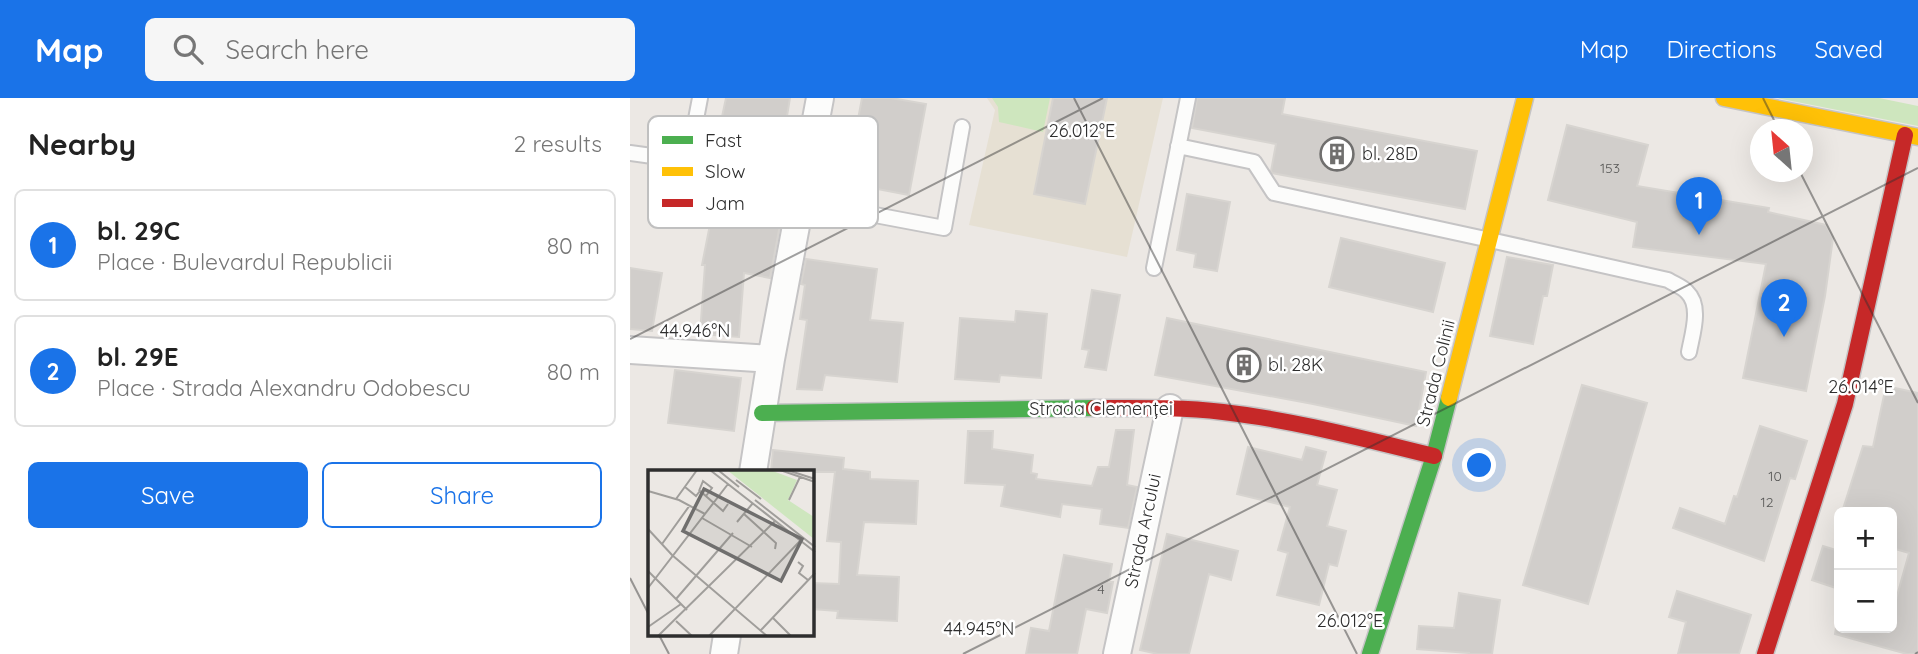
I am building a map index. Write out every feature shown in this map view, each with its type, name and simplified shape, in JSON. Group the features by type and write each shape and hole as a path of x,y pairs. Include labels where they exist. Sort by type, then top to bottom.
{"street":[{"path":"817,116 820,98"},
{"name":"Strada Colinii","path":"1370,654 1434,456 1525,98"},
{"path":"1724,98 1911,136 1845,404 1765,654"},
{"path":"753,470 796,228"},
{"path":"630,350 771,359"},
{"name":"Strada Clemenței","path":"762,413 1170,408 1223,412 1310,426 1434,456"},
{"name":"Strada Arcului","path":"1116,654 1170,408"},
{"path":"724,654 727,636"}],"lane":[{"path":"697,116 700,98"},
{"path":"1154,268 1188,98"},
{"path":"878,216 944,228 962,127"},
{"path":"1178,146 1254,162 1274,193 1668,281 1688,292 1695,305 1689,352"},
{"path":"630,153 648,155"}],"shaded area":[{"path":"987,98 1163,98 1127,257 969,225 995,110"}],"green space":[{"path":"992,98 1050,98 1043,132 999,122 998,107"},
{"path":"1777,98 1879,98 1918,106 1918,126"}],"building":[{"path":"726,98 790,98 787,116 722,116"},
{"path":"862,98 891,98 926,104 909,195 878,189 878,116 859,116"},
{"path":"1053,98 1107,98 1085,204 1034,194"},
{"path":"1197,98 1285,98 1282,114 1477,151 1465,209 1272,173 1276,144 1192,128"},
{"path":"1567,125 1648,145 1637,186 1769,208 1768,212 1826,225 1833,238 1825,296 1806,391 1743,378 1766,264 1633,247 1637,222 1548,200"},
{"path":"1187,194 1230,202 1217,271 1194,267 1196,254 1177,250"},
{"path":"709,228 779,228 770,278 744,273 739,337 700,334 705,265 702,265"},
{"path":"1341,238 1445,263 1433,312 1329,287"},
{"path":"1507,257 1553,265 1533,344 1490,336"},
{"path":"806,259 877,269 870,320 903,323 897,382 825,375 822,390 797,389 807,320 800,319 805,285 801,284"},
{"path":"630,268 662,273 652,331 630,329"},
{"path":"1092,290 1120,295 1106,370 1085,367 1089,350 1082,349"},
{"path":"1016,311 1047,314 1041,378 1000,375 999,382 955,379 960,318 1015,322"},
{"name":"bl. 28K","path":"1167,318 1426,372 1416,426 1155,375"},
{"path":"675,370 741,378 734,431 668,423"},
{"path":"1582,385 1647,403 1588,604 1523,585"},
{"path":"1886,386 1918,393 1918,654 1907,654 1835,634 1897,633 1897,596 1909,553 1897,549 1897,507 1844,507 1863,446 1873,447"},
{"path":"1760,426 1807,441 1795,479 1790,478 1764,561 1673,528 1680,508 1725,524 1734,496 1737,497"},
{"path":"1116,430 1134,430 1127,485 1137,487 1128,528 1100,524 1102,509 1062,504 1060,517 1001,506 1005,485 965,483 968,431 993,431 992,449 1033,455 1031,473 1037,474 1036,479 1092,486 1098,467 1109,467"},
{"path":"1248,447 1302,460 1306,447 1326,452 1317,485 1337,490 1327,526 1346,531 1337,566 1329,564 1319,605 1277,595 1288,553 1278,550 1290,507 1237,494"},
{"path":"773,450 844,458 843,469 870,472 870,479 918,481 916,524 864,522 857,575 899,577 897,621 837,618 838,611 814,609 814,583 839,584 841,542 827,541 835,472 771,470"},
{"path":"1167,534 1238,551 1231,580 1209,574 1189,654 1158,654 1140,650"},
{"path":"1823,546 1834,549 1834,587 1812,580"},
{"path":"1064,555 1112,564 1109,582 1113,582 1107,613 1086,609 1077,654 1026,654 1031,628 1049,631"},
{"path":"1677,591 1751,615 1739,654 1678,654 1686,622 1669,617"},
{"path":"1459,593 1500,600 1492,654 1417,649 1419,626 1454,628"}],"traffic: fast":[{"path":"1370,654 1434,456 1449,398"},
{"path":"762,413 1094,408"}],"traffic: slow":[{"path":"1449,398 1525,98"},
{"path":"1724,98 1918,137"}],"traffic: jam":[{"path":"1765,654 1845,404 1905,135"},
{"path":"1094,408 1191,409 1250,415 1434,456"}],"place":[{"name":"bl. 28D","path":"1337,154"},
{"name":"bl. 29C","path":"1699,235"},
{"name":"bl. 29E","path":"1784,337"},
{"name":"bl. 28K","path":"1244,365"}]}
